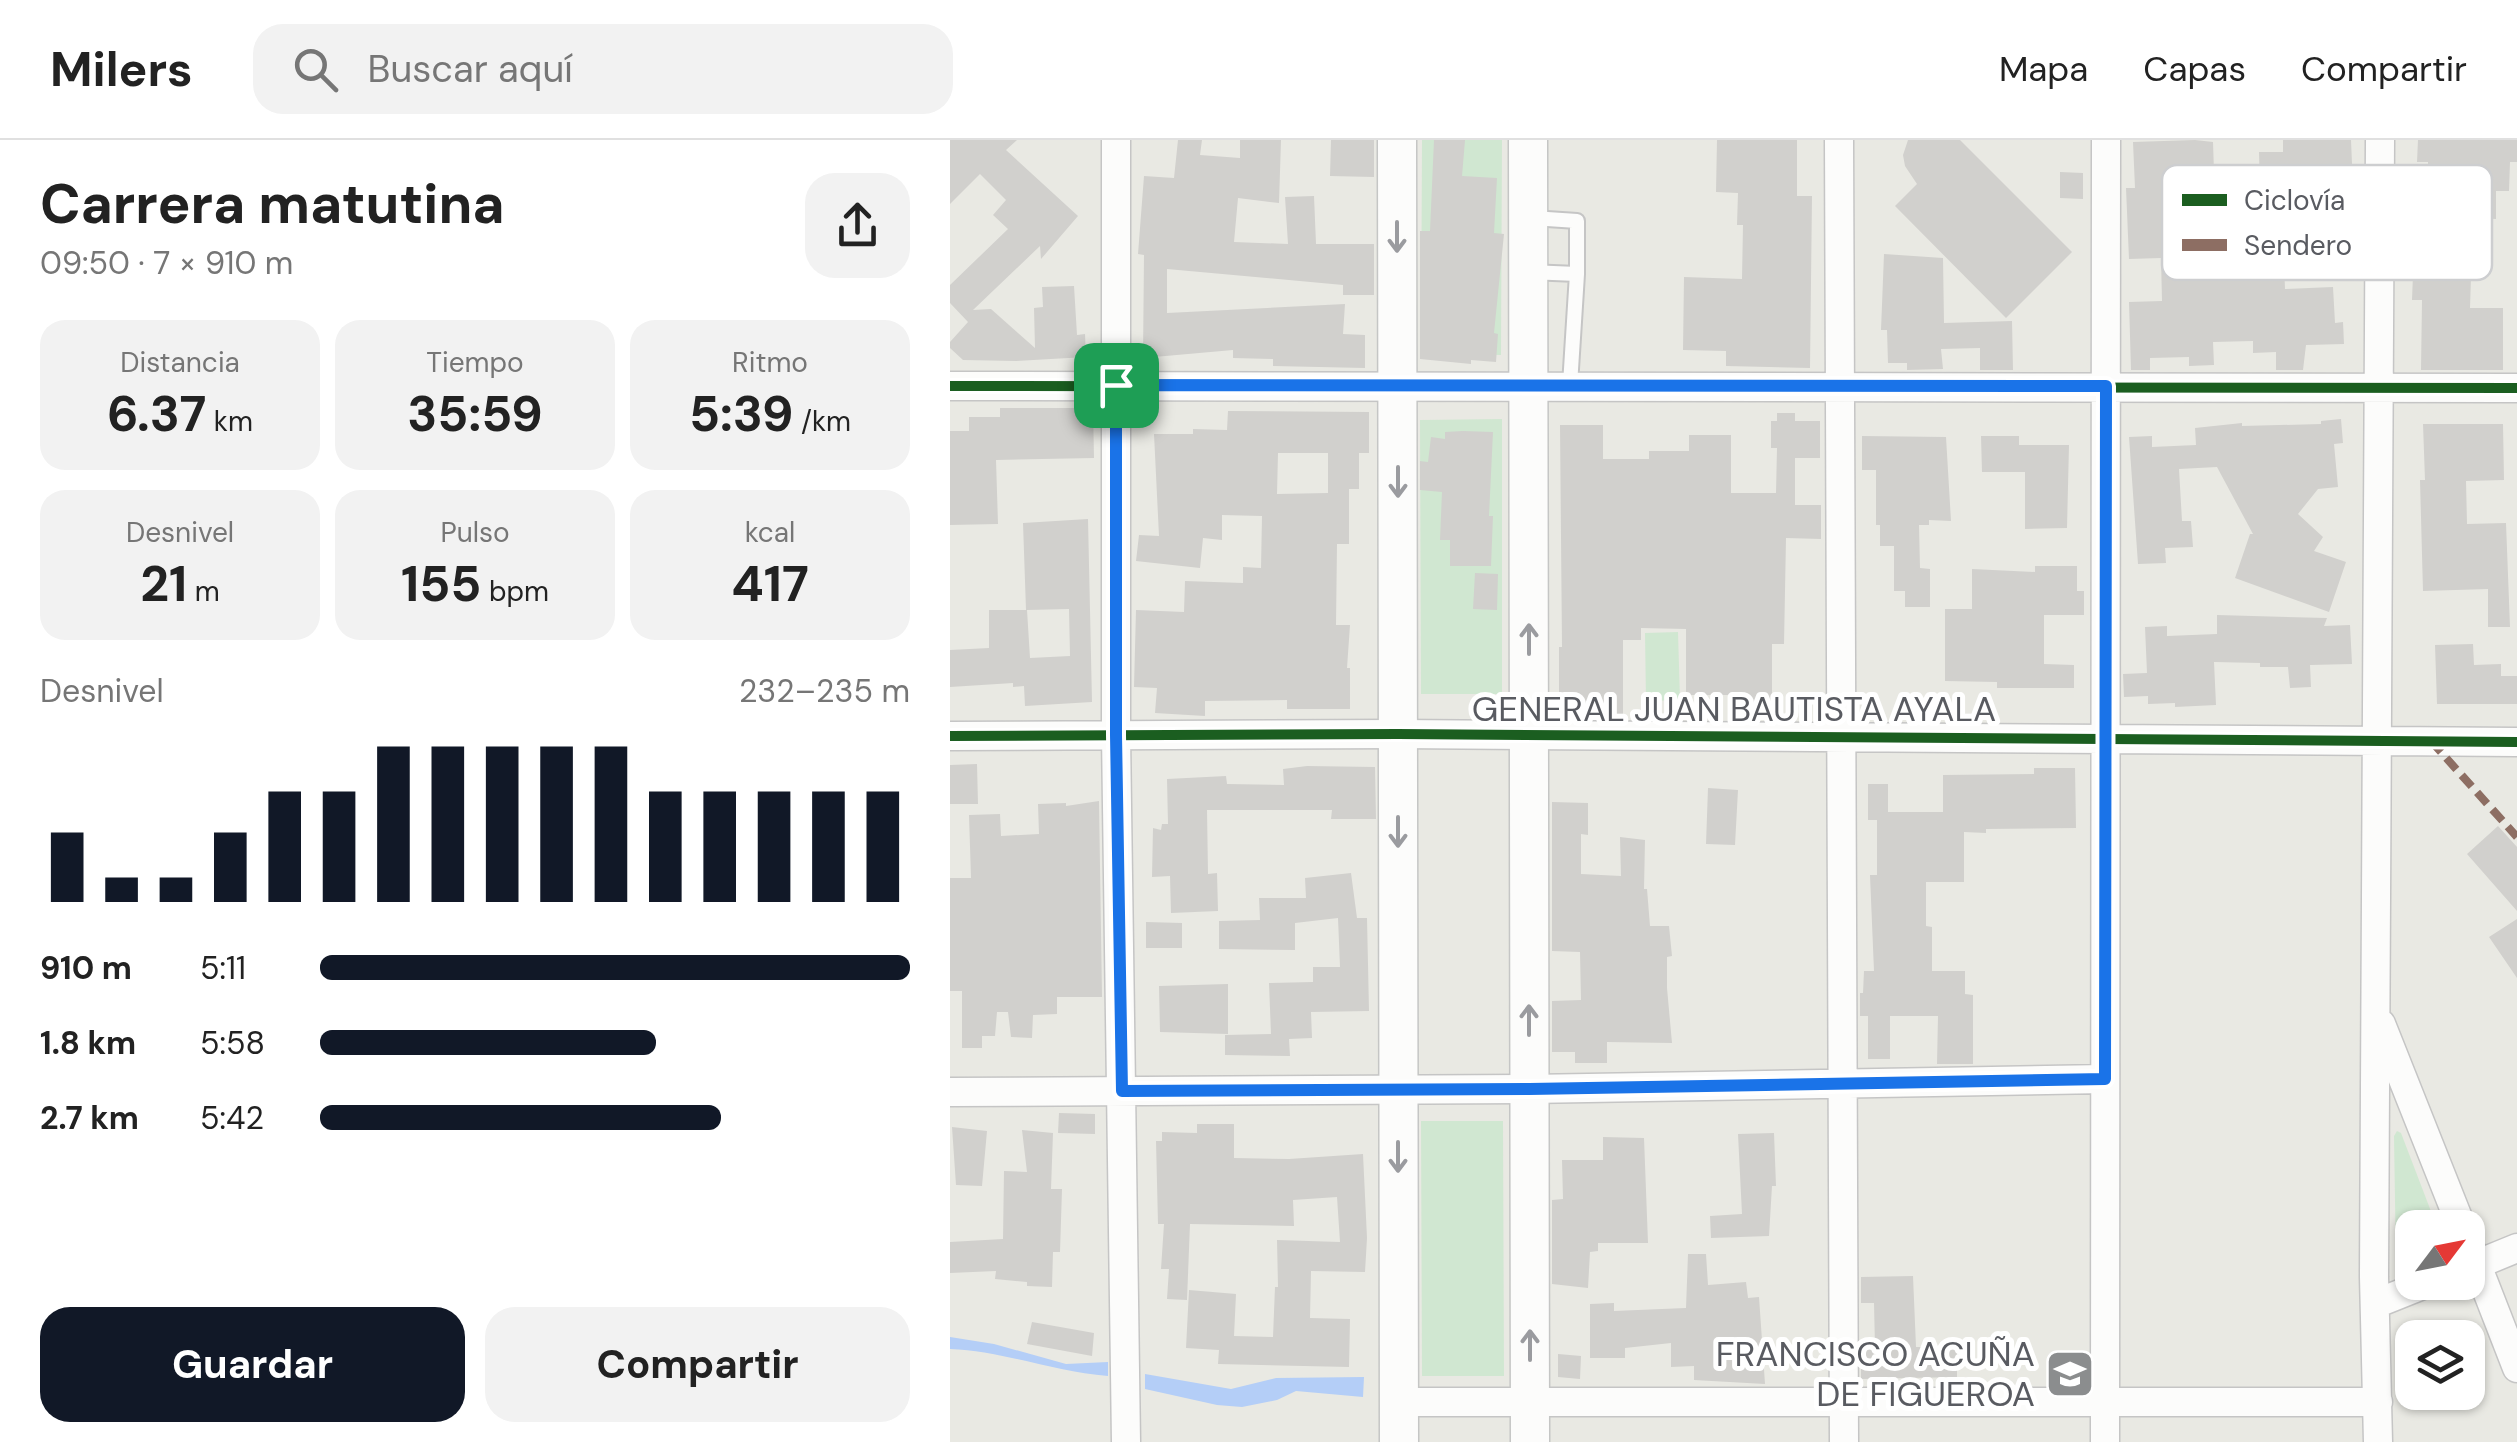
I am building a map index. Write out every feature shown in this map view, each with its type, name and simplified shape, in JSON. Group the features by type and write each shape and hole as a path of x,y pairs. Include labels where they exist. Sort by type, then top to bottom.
{"main road":[{"path":"1397,140 1398,1442"},
{"path":"1528,140 1530,1442"}],"street":[{"path":"1116,140 1116,735 1126,1442"},
{"path":"1840,140 1844,1442"},
{"path":"2105,1442 2106,140"},
{"path":"2380,140 2380,165"},
{"path":"2378,1442 2375,1304 2379,280"},
{"path":"950,386 2517,388"},
{"name":"GENERAL JUAN BAUTISTA AYALA","path":"950,736 1398,734 2517,742"},
{"path":"2376,1010 2455,1210"},
{"path":"950,1092 1529,1089 2105,1079"},
{"path":"2485,1255 2517,1248"},
{"path":"2485,1293 2517,1368"},
{"path":"2375,1304 2395,1296"},
{"path":"1398,1402 2378,1402"}],"lane":[{"path":"1528,218 1577,222 1570,385"},
{"path":"1528,272 1577,274"}],"green space":[{"path":"1422,140 1502,140 1501,355 1421,354"},
{"path":"1502,419 1502,694 1421,694 1420,420"},
{"path":"1678,632 1680,700 1646,701 1645,633"},
{"path":"1421,1121 1503,1121 1504,1376 1422,1376"},
{"path":"2397,1131 2401,1133 2430,1210 2395,1210"}],"water":[{"path":"950,1337 994,1344 1066,1364 1108,1362 1108,1376 950,1349"},
{"path":"1145,1374 1231,1389 1276,1378 1364,1377 1363,1397 1296,1391 1277,1400 1242,1407 1217,1405 1145,1389"}],"building":[{"path":"950,140 1017,140 1006,150 1078,216 1041,259 1040,246 973,310 991,309 1035,348 1034,308 1043,307 1042,287 1074,286 1077,335 1085,334 1086,357 963,360 950,348 950,342 968,322 950,303 950,285 1008,229 993,215 1006,200 980,174 950,204"},
{"path":"1178,140 1202,140 1200,155 1240,158 1240,140 1281,140 1279,203 1238,198 1234,242 1288,244 1285,197 1314,196 1316,244 1374,244 1374,295 1343,295 1343,285 1167,269 1167,313 1345,304 1343,334 1365,335 1365,368 1273,366 1273,359 1233,358 1233,350 1143,358 1144,255 1138,254 1144,176 1174,178"},
{"path":"1331,140 1374,140 1374,177 1330,176"},
{"path":"1434,140 1465,140 1462,176 1497,178 1494,233 1504,234 1494,333 1498,334 1496,362 1420,359 1420,231 1430,231"},
{"path":"1717,140 1797,140 1797,196 1812,196 1810,368 1726,366 1726,351 1683,350 1684,277 1742,279 1743,225 1737,225 1738,193 1716,192"},
{"path":"1908,140 1960,140 2072,252 2006,318 1895,206 1917,184 1905,166 1903,155"},
{"path":"2283,140 2351,140 2352,165 2259,165 2259,152 2283,152"},
{"path":"2418,140 2517,140 2517,162 2510,162 2509,191 2496,191 2496,219 2492,219 2492,165 2417,162"},
{"path":"2133,142 2213,142 2214,165 2162,165 2162,280 2285,280 2285,289 2333,287 2335,323 2343,322 2344,344 2306,345 2303,370 2276,370 2276,352 2253,353 2253,341 2213,342 2214,365 2189,366 2189,357 2150,358 2150,370 2131,370 2129,302 2162,301 2161,258 2129,259 2126,188 2135,188"},
{"path":"2060,172 2083,173 2083,199 2060,198"},
{"path":"1884,254 1943,258 1944,323 2012,321 2013,370 1980,370 1980,348 1941,349 1943,369 1907,370 1907,363 1888,363 1887,330 1881,330"},
{"path":"2413,280 2471,280 2470,308 2503,308 2503,370 2421,370 2422,300 2412,300"},
{"path":"1000,408 1093,408 1094,458 996,460 998,524 950,525 950,431 969,431 969,417 1000,417"},
{"path":"1228,411 1369,412 1369,453 1359,453 1359,489 1349,489 1349,544 1337,544 1336,625 1350,625 1350,709 1287,709 1287,700 1205,701 1205,716 1155,713 1157,688 1134,687 1136,610 1184,612 1185,581 1243,583 1243,567 1261,568 1262,516 1222,515 1222,540 1203,538 1200,568 1136,561 1139,535 1159,536 1154,434 1227,430","holes":["1278,453 1328,453 1328,493 1277,494"]},
{"path":"1777,413 1795,413 1795,421 1820,421 1820,458 1795,458 1795,505 1821,505 1821,539 1786,538 1784,644 1772,644 1772,717 1732,717 1732,695 1686,695 1686,629 1641,628 1641,640 1623,640 1623,718 1559,718 1560,425 1603,425 1603,459 1649,459 1649,451 1689,451 1689,435 1731,435 1731,493 1776,493 1777,448 1771,448 1771,421 1777,421"},
{"path":"2341,419 2343,443 2334,444 2338,487 2318,489 2298,514 2323,537 2314,551 2346,562 2329,612 2235,578 2253,534 2217,467 2179,469 2182,521 2191,521 2193,547 2165,548 2166,563 2138,564 2129,437 2152,436 2152,447 2196,445 2195,428 2242,423 2321,424"},
{"path":"2423,424 2503,424 2504,480 2466,481 2467,524 2506,523 2510,627 2488,627 2488,589 2423,591"},
{"path":"1445,432 1493,432 1491,566 1450,566 1450,540 1440,540 1442,492 1420,490 1420,461 1428,462 1431,437 1445,439"},
{"path":"1862,436 1946,437 1951,521 1929,520 1929,525 1919,525 1920,568 1930,569 1930,607 1905,607 1905,591 1894,591 1894,546 1880,546 1876,470 1862,470"},
{"path":"1981,436 2019,436 2019,445 2069,445 2067,528 2025,529 2025,472 1982,472"},
{"path":"1088,519 1092,702 1025,706 1024,686 1013,687 1013,683 950,687 950,650 989,648 989,610 1026,610 1023,523","holes":["1069,609 1070,656 1030,658 1027,610"]},
{"path":"2035,566 2077,566 2077,591 2084,591 2084,615 2044,615 2044,664 2074,665 2074,688 1997,688 1997,682 1945,681 1945,609 1972,609 1972,569 2035,572"},
{"path":"1475,573 1498,574 1497,610 1473,609"},
{"path":"2217,615 2327,618 2324,626 2350,625 2352,664 2310,665 2311,687 2290,688 2288,667 2214,662 2216,705 2175,707 2175,703 2148,704 2148,696 2124,697 2123,674 2147,673 2145,627 2167,626 2167,636 2217,634"},
{"path":"2473,644 2474,665 2501,664 2501,676 2517,676 2517,704 2437,704 2435,645"},
{"path":"977,764 978,804 950,804 950,765"},
{"path":"1375,767 1376,819 1331,819 1332,810 1207,810 1208,874 1217,873 1218,911 1171,913 1170,876 1152,877 1153,828 1161,830 1162,824 1168,824 1167,779 1226,776 1227,784 1284,785 1283,769"},
{"path":"2034,768 2075,768 2076,828 1964,832 1964,882 1926,882 1932,971 1965,971 1965,994 1973,995 1973,1064 1937,1064 1938,1016 1890,1016 1890,1059 1868,1059 1868,1016 1860,1016 1860,993 1864,971 1874,971 1870,875 1877,875 1877,820 1868,820 1868,784 1888,784 1888,812 1943,812 1943,775 2034,774"},
{"path":"1708,788 1738,790 1735,845 1706,844"},
{"path":"1099,801 1102,997 1057,997 1057,1014 1033,1015 1032,1038 1011,1037 1008,1012 997,1012 995,1036 982,1036 982,1048 962,1048 962,991 950,991 950,878 971,878 969,815 1000,814 1001,836 1039,834 1038,804 1066,806"},
{"path":"1552,802 1588,803 1588,835 1581,834 1581,874 1621,876 1620,837 1645,840 1644,889 1650,926 1669,926 1672,956 1667,957 1667,988 1672,1043 1607,1042 1607,1063 1575,1063 1575,1052 1552,1052 1552,1001 1581,1000 1580,952 1552,951"},
{"path":"2498,826 2517,847 2517,911 2467,854"},
{"path":"1351,873 1357,918 1367,918 1369,1011 1311,1012 1312,1038 1289,1039 1290,1056 1225,1055 1225,1035 1271,1034 1269,983 1313,982 1313,967 1340,967 1338,918 1295,923 1295,950 1219,949 1219,921 1260,920 1259,898 1306,898 1305,878"},
{"path":"2517,919 2517,978 2489,937"},
{"path":"1146,922 1182,923 1182,948 1146,948"},
{"path":"1228,984 1228,1034 1160,1032 1159,986"},
{"path":"1059,1113 1095,1114 1095,1134 1058,1133"},
{"path":"1197,1124 1234,1124 1234,1158 1363,1154 1365,1272 1311,1271 1310,1318 1350,1319 1349,1367 1218,1364 1219,1350 1186,1348 1189,1290 1236,1294 1234,1336 1273,1337 1277,1240 1340,1242 1337,1197 1293,1200 1294,1226 1190,1224 1187,1300 1167,1299 1169,1269 1161,1269 1164,1224 1158,1224 1156,1141 1162,1141 1162,1132 1197,1133"},
{"path":"952,1127 987,1131 982,1186 956,1185"},
{"path":"1022,1130 1053,1133 1051,1189 1062,1189 1060,1252 1053,1252 1052,1287 995,1279 996,1271 950,1273 950,1242 1003,1239 1004,1171 1027,1172"},
{"path":"1774,1133 1776,1186 1772,1186 1769,1236 1711,1238 1710,1216 1742,1214 1738,1134"},
{"path":"1603,1137 1644,1138 1648,1243 1598,1243 1598,1251 1590,1252 1588,1288 1552,1284 1552,1200 1563,1199 1562,1160 1603,1160"},
{"path":"1688,1254 1706,1254 1708,1285 1746,1282 1748,1298 1759,1297 1765,1384 1694,1380 1694,1366 1671,1367 1671,1343 1625,1348 1625,1358 1590,1358 1590,1304 1614,1303 1614,1311 1686,1308"},
{"path":"1913,1276 1916,1347 1957,1347 1957,1377 1861,1379 1861,1347 1875,1347 1874,1303 1861,1303 1861,1277"},
{"path":"1032,1322 1094,1333 1092,1356 1027,1344"},
{"path":"1558,1354 1581,1356 1580,1379 1558,1377"}],"marked path":[{"path":"2431,741 2517,837"}],"cycle path":[{"path":"950,386 2517,388"},
{"path":"950,736 1398,734 2517,742"}],"place":[{"name":"FRANCISCO ACUÑA DE FIGUEROA","path":"2070,1374"}],"route":[{"path":"1116,385 2106,386 2105,1079 1122,1091 1116,385"}]}
